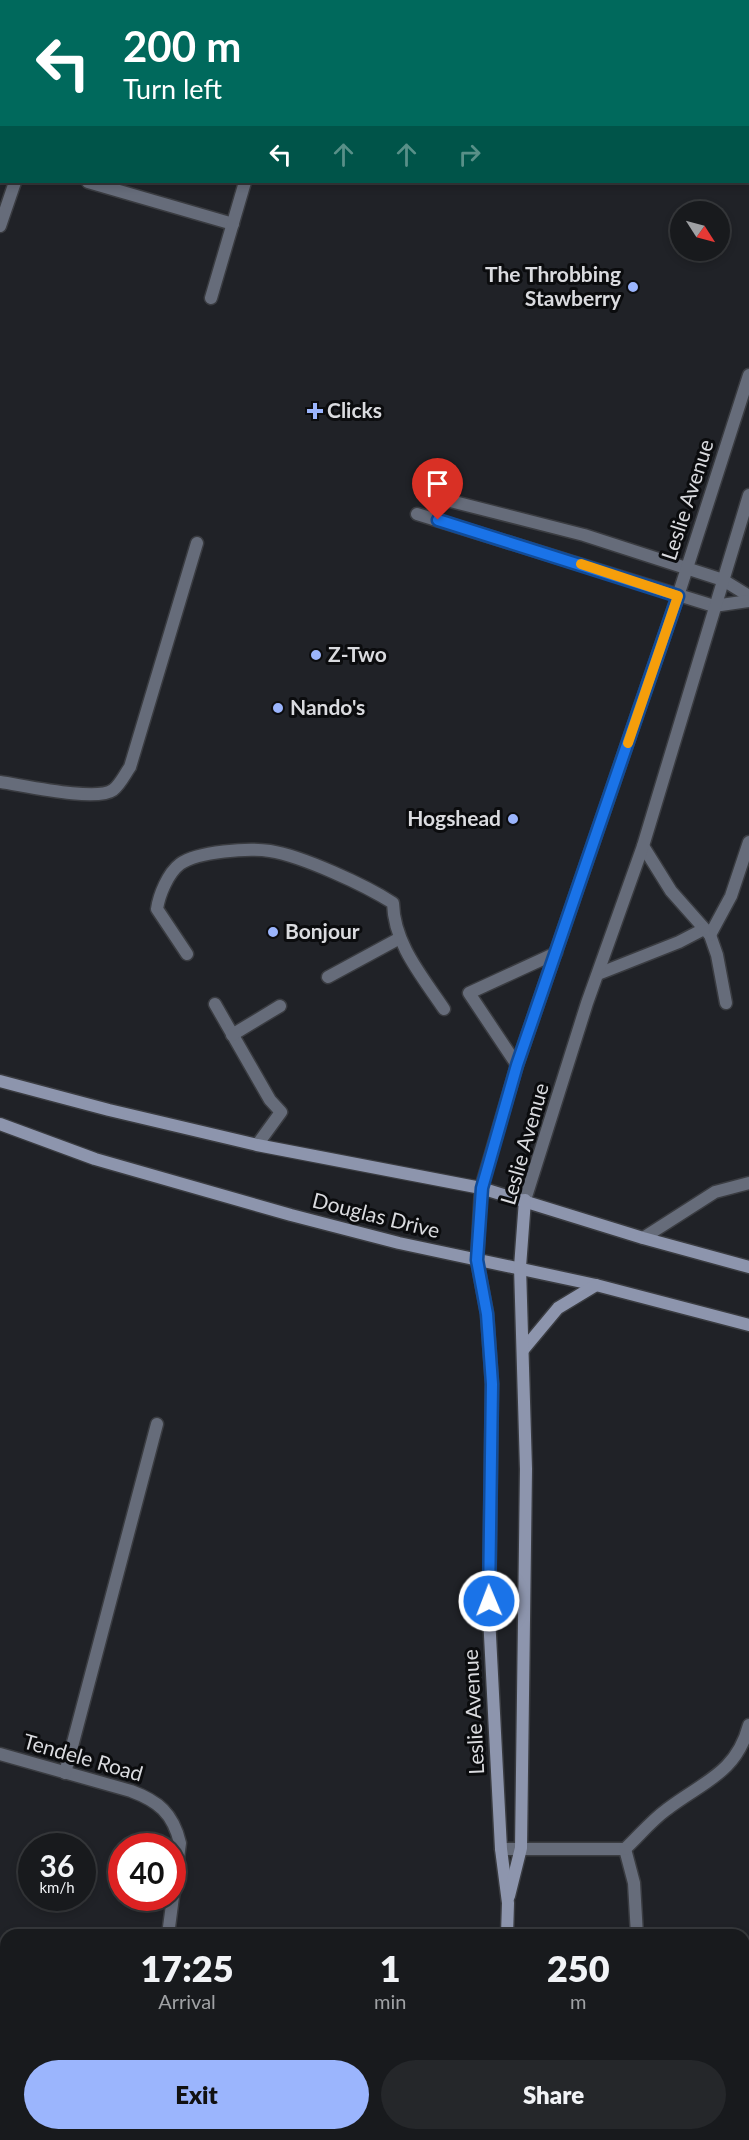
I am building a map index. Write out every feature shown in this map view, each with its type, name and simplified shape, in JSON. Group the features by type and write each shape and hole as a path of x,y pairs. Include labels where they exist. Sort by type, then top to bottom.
{"street":[{"path":"0,226 15,183"},
{"path":"90,183 233,224"},
{"path":"211,298 245,183"},
{"name":"Leslie Avenue","path":"507,1929 508,1903 501,1849 489,1596 492,1384 487,1314 477,1260 482,1188 517,1065 678,596 749,375"},
{"path":"423,494 584,535 723,580 749,596"},
{"name":"Leslie Avenue","path":"508,1903 521,1848 526,1469 520,1267 525,1200 598,974 643,846 749,495"},
{"path":"417,514 714,606 749,601"},
{"path":"0,782 70,793 101,794 113,790 121,781 130,767 197,543"},
{"path":"598,974 707,932 731,896 749,842"},
{"path":"643,846 671,891 707,932 717,955 726,1003"},
{"path":"187,954 160,917 157,909 158,900 180,865 214,853 271,851 360,884 393,903 394,921 400,938 444,1009"},
{"path":"328,977 400,938"},
{"path":"517,1065 469,993 556,954"},
{"path":"215,1004 270,1100 281,1112 257,1145"},
{"path":"232,1035 280,1006"},
{"name":"Douglas Drive","path":"0,1081 109,1110 257,1145 482,1188 644,1238 749,1267"},
{"name":"Douglas Drive","path":"0,1124 95,1159 291,1215 477,1260 520,1267 596,1285 749,1324"},
{"path":"644,1238 715,1192 749,1183"},
{"path":"523,1350 558,1308 596,1285"},
{"path":"65,1773 157,1424"},
{"path":"501,1849 625,1849 664,1811 729,1766 741,1748 749,1725"},
{"name":"Tendele Road","path":"0,1754 152,1799 163,1807 172,1819 180,1843 169,1929"},
{"path":"625,1849 634,1883 638,1929"}],"slow traffic":[{"path":"581,564 678,596 628,743"}],"place":[{"name":"The Throbbing Stawberry","path":"633,287"},
{"name":"Clicks","path":"315,411"},
{"name":"Z-Two","path":"316,655"},
{"name":"Nando's","path":"278,708"},
{"name":"Hogshead","path":"513,819"},
{"name":"Bonjour","path":"273,932"}],"route":[{"path":"438,520 678,596 517,1065 482,1188 477,1260 487,1314 492,1384 489,1601"}]}
